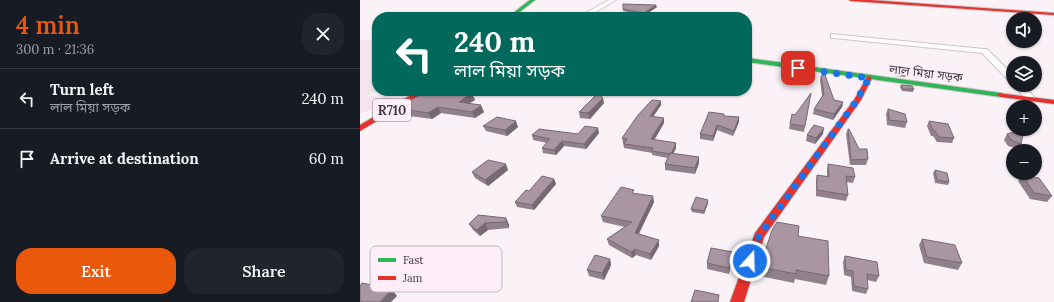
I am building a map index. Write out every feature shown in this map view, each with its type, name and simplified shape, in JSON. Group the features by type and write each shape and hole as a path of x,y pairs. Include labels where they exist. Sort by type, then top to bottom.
{"street":[{"path":"591,12 613,0"},
{"path":"851,0 1054,14"},
{"path":"517,12 530,2"},
{"path":"523,12 530,2"},
{"path":"834,36 984,51 1006,73"},
{"name":"লাল মিয়া সড়ক","path":"752,61 869,78 1054,102"},
{"path":"737,302 737,297 759,236 857,100 869,78"},
{"path":"1024,92 1031,99"},
{"name":"R710","path":"360,120 402,96"},
{"name":"R710","path":"360,129 415,96"}],"shaded area":[{"path":"360,40 372,40 372,94 369,96 393,97 366,112 360,113"}],"building":[{"path":"623,4 656,5 646,12 623,9"},
{"path":"894,69 905,71 907,75 896,73"},
{"path":"825,75 834,100 843,102 834,114 814,109 824,94 821,76"},
{"path":"901,85 912,86 914,89 903,89"},
{"path":"811,93 805,126 790,124 792,114 795,115"},
{"path":"418,96 468,96 459,102 481,105 472,112 438,107 428,113 397,108"},
{"path":"595,96 601,96 603,98 588,113 579,112"},
{"path":"652,100 661,101 650,116 664,118 651,139 676,143 671,154 651,151 653,148 624,144 627,139 622,138 638,115"},
{"path":"888,109 905,114 907,122 889,120"},
{"path":"709,112 724,114 724,116 739,117 734,131 717,125 713,136 700,134"},
{"path":"497,117 516,121 505,130 483,126"},
{"path":"929,121 948,124 954,138 939,137 935,131 933,131"},
{"path":"814,125 824,128 816,138 807,135"},
{"path":"585,126 598,128 584,144 562,141 554,150 542,148 550,139 532,135 539,129 578,134"},
{"path":"848,129 859,149 867,149 868,159 851,160"},
{"path":"1008,136 1023,136 1021,144 1011,140"},
{"path":"670,153 699,157 695,168 665,164"},
{"path":"488,160 506,164 485,180 472,172"},
{"path":"828,164 853,168 855,177 846,176 848,195 817,190 817,175 829,177"},
{"path":"935,170 947,173 949,182 937,180"},
{"path":"542,176 554,179 532,205 515,202 526,190 529,191"},
{"path":"1025,180 1040,180 1052,196 1034,193"},
{"path":"621,187 634,190 632,193 653,196 635,233 659,240 650,254 635,249 631,252 607,239 632,222 601,216"},
{"path":"696,197 708,200 704,211 691,209"},
{"path":"478,215 506,218 506,222 485,223 477,230 469,224"},
{"path":"777,222 799,226 798,236 828,241 829,276 796,270 796,274 760,267 772,230"},
{"path":"922,239 955,245 962,263 927,257"},
{"path":"711,248 733,252 729,268 707,263"},
{"path":"595,255 610,259 602,273 587,270"},
{"path":"845,256 877,262 879,276 867,274 868,289 854,286 853,271 846,270"},
{"path":"362,283 370,285 370,292 389,292 380,302 364,302 360,301 360,286"},
{"path":"695,290 719,295 718,302 691,302"}],"traffic: fast":[{"path":"517,12 533,0"},
{"path":"752,61 1001,95"}],"traffic: jam":[{"path":"851,0 1054,14"},
{"path":"737,302 759,236 857,100 869,78"},
{"path":"1001,95 1054,102"},
{"path":"360,129 415,96"}],"route":[{"path":"750,261 759,236 857,100 869,78 798,68"}]}
